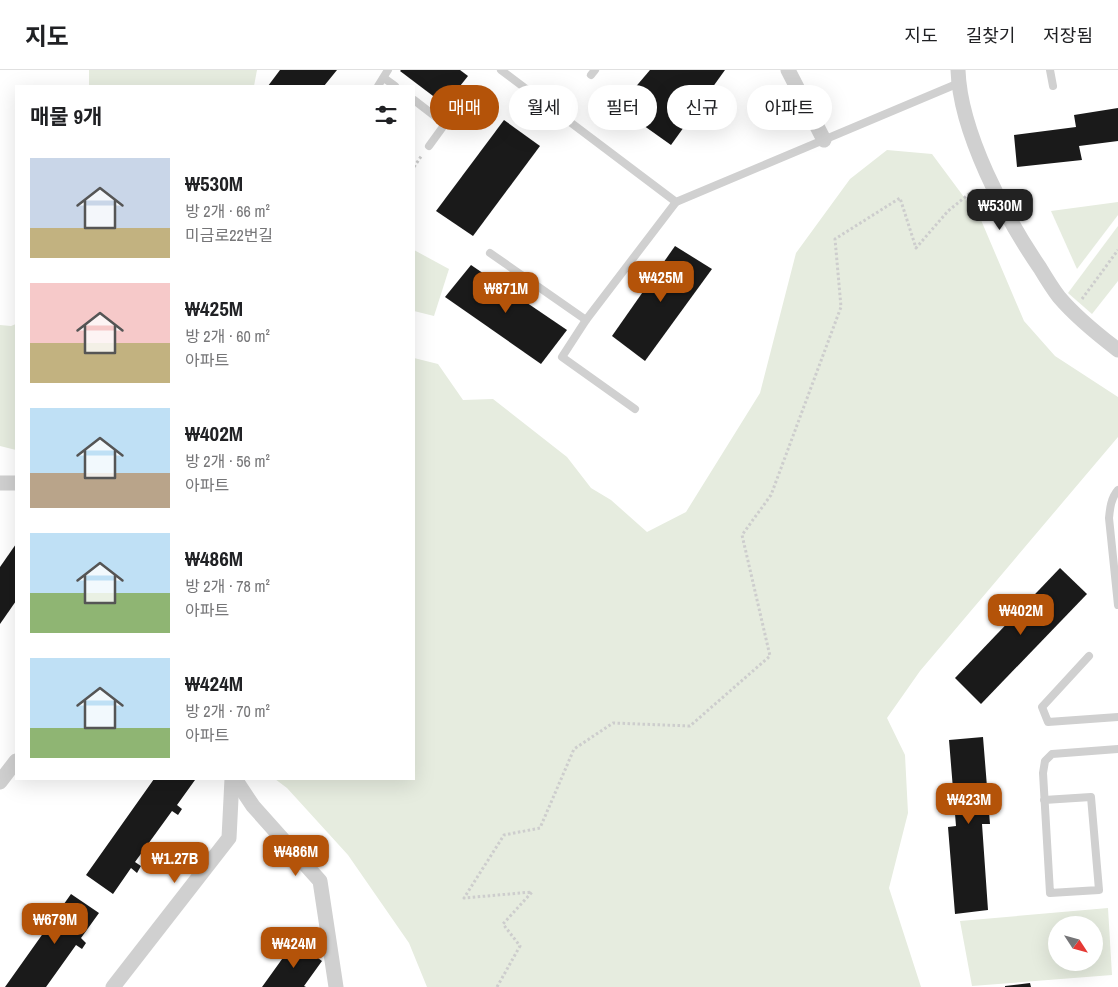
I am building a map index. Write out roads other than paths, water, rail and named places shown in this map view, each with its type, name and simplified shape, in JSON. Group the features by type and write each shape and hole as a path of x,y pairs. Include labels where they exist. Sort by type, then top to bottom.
{"street":[{"path":"788,70 824,140"},
{"path":"958,77 964,112 990,178 1023,244 1059,297 1095,332 1118,350"},
{"path":"0,483 15,483"},
{"path":"0,782 15,762"},
{"path":"113,987 229,838 233,780"},
{"path":"234,780 253,806 320,881 336,987"}],"lane":[{"path":"379,85 388,70"},
{"path":"501,70 676,202"},
{"path":"1050,70 1053,86"},
{"path":"635,408 562,357 586,320 676,202 824,140 958,77"},
{"path":"384,78 394,85"},
{"path":"415,101 445,124 429,146"},
{"path":"490,253 586,320"},
{"path":"1118,490 1110,505 1109,518 1118,605"},
{"path":"1090,656 1042,707 1048,722 1118,717"},
{"path":"1044,800 1091,797 1099,890 1050,893 1044,800 1043,774 1045,761 1052,754 1118,749"}]}
